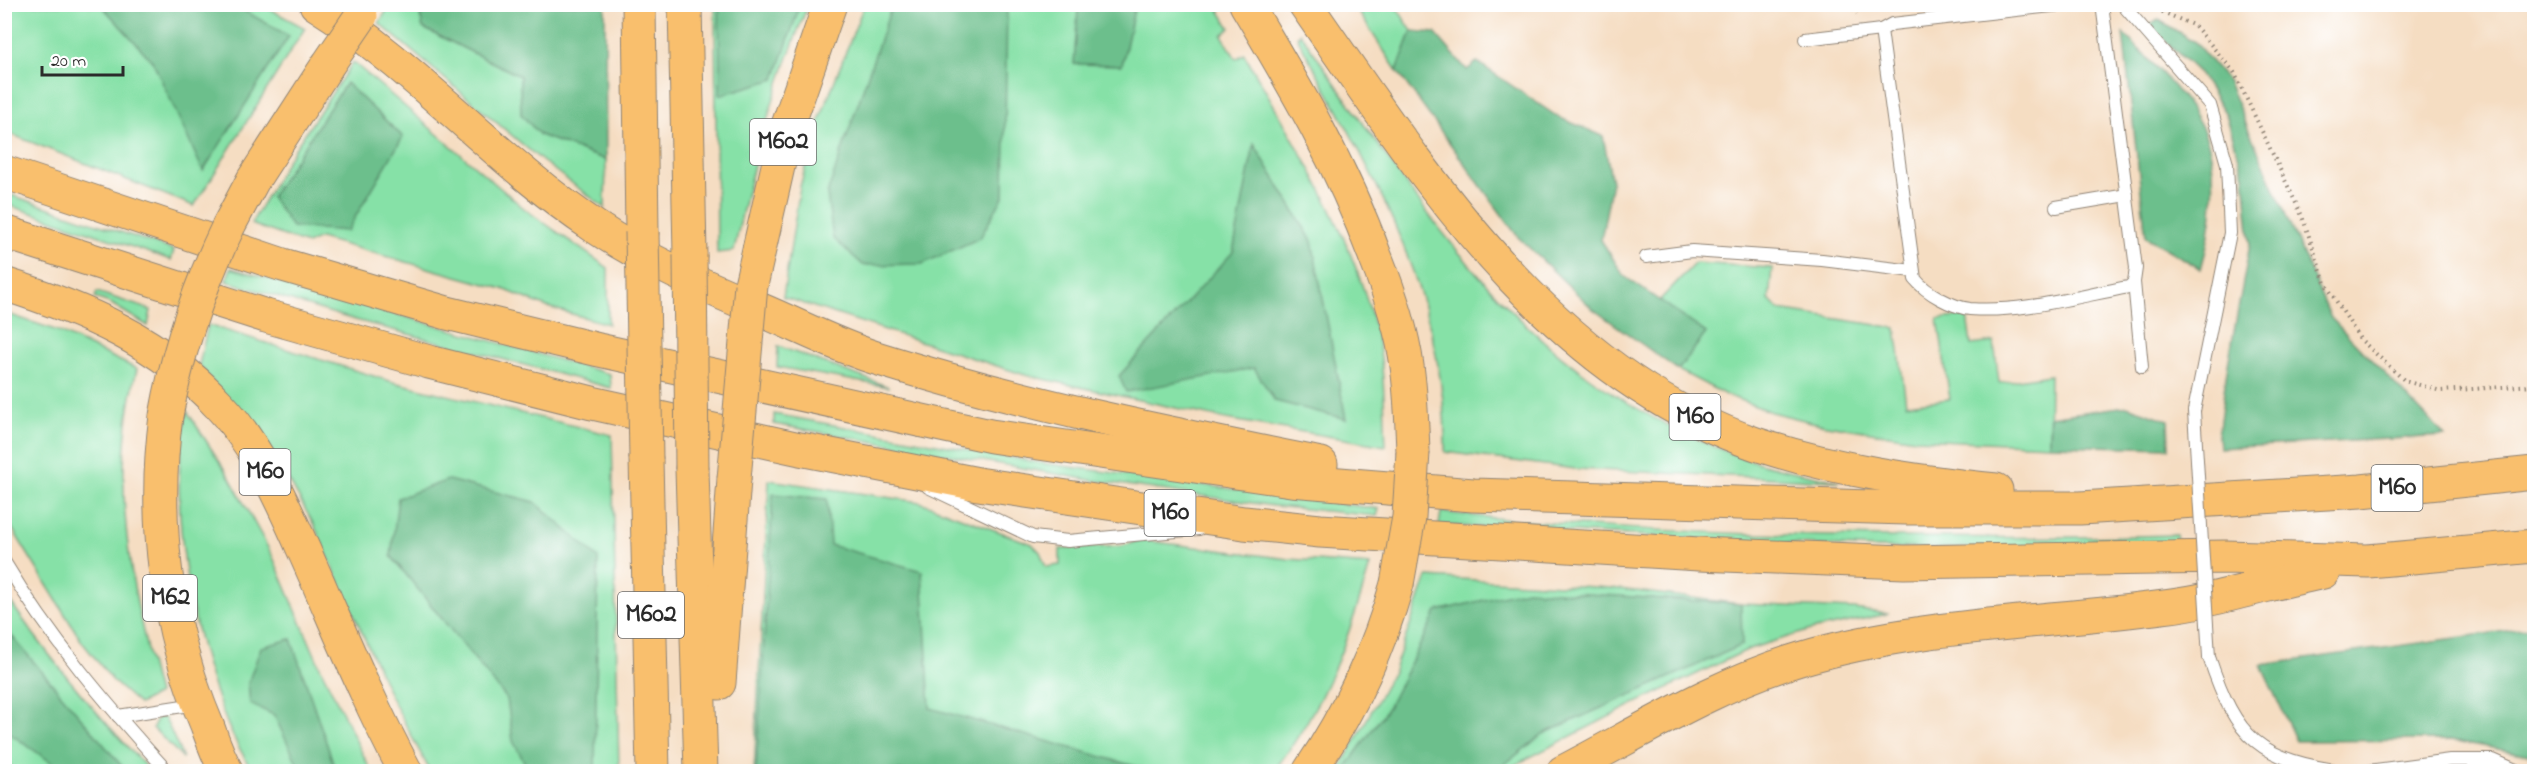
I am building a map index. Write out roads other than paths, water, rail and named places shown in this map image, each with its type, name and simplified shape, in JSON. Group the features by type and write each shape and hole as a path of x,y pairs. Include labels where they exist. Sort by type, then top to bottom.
{"highway":[{"name":"M60","path":"316,4 388,56 551,194 595,227 658,263 835,342 873,358 1134,426 1473,495"},
{"name":"M602","path":"639,4 653,771"},
{"name":"M602","path":"686,4 692,469 701,771"},
{"name":"M602","path":"712,771 751,285 786,130 830,4"},
{"path":"1246,4 1330,149 1358,211 1397,319 1407,365 1413,452 1409,517 1397,584 1382,633 1360,686 1310,771"},
{"name":"M60","path":"1305,4 1423,171 1494,259 1542,307 1584,344 1632,382 1681,410 1756,444 1852,471 1911,481 2030,494 2140,499 2258,497"},
{"name":"M62","path":"227,771 186,670 168,584 161,498 166,416 185,331 203,280 229,225 254,180 365,10"},
{"name":"M60","path":"4,172 283,265 447,313 807,397 991,436 1291,480 1473,495 1918,508 2080,508 2361,491 2535,473"},
{"name":"M60","path":"4,232 266,316 429,362 592,403 978,484 1245,523 1320,531 1700,554 1904,562 2225,557 2368,561 2535,546"},
{"name":"M60","path":"4,285 82,311 124,332 167,358 220,406 240,432 284,506 406,771"},
{"name":"M60","path":"1599,753 1683,708 1751,677 1798,659 1841,648 1987,626 2166,607 2368,561"},
{"path":"1563,771 1599,753"},
{"path":"1573,771 1599,753"}],"lane":[{"path":"1805,39 1881,30 1892,24 2070,4"},
{"path":"2102,4 2136,268 2134,282 2142,367"},
{"path":"2122,4 2210,105 2227,164 2230,233 2194,411 2209,657 2223,699 2250,738 2273,753 2302,765 2347,771"},
{"path":"1881,30 1913,271 1915,279 1923,289 1968,309 2013,307 2129,287 2134,282"},
{"path":"2056,207 2127,195"},
{"path":"1646,257 1692,251 1822,260 1913,271"},
{"path":"884,465 1033,537 1068,541 1129,537 1245,523"},
{"path":"4,561 51,633 118,717 168,771"},
{"path":"118,717 198,704"},
{"path":"2361,771 2450,760 2493,760 2520,771"}]}
